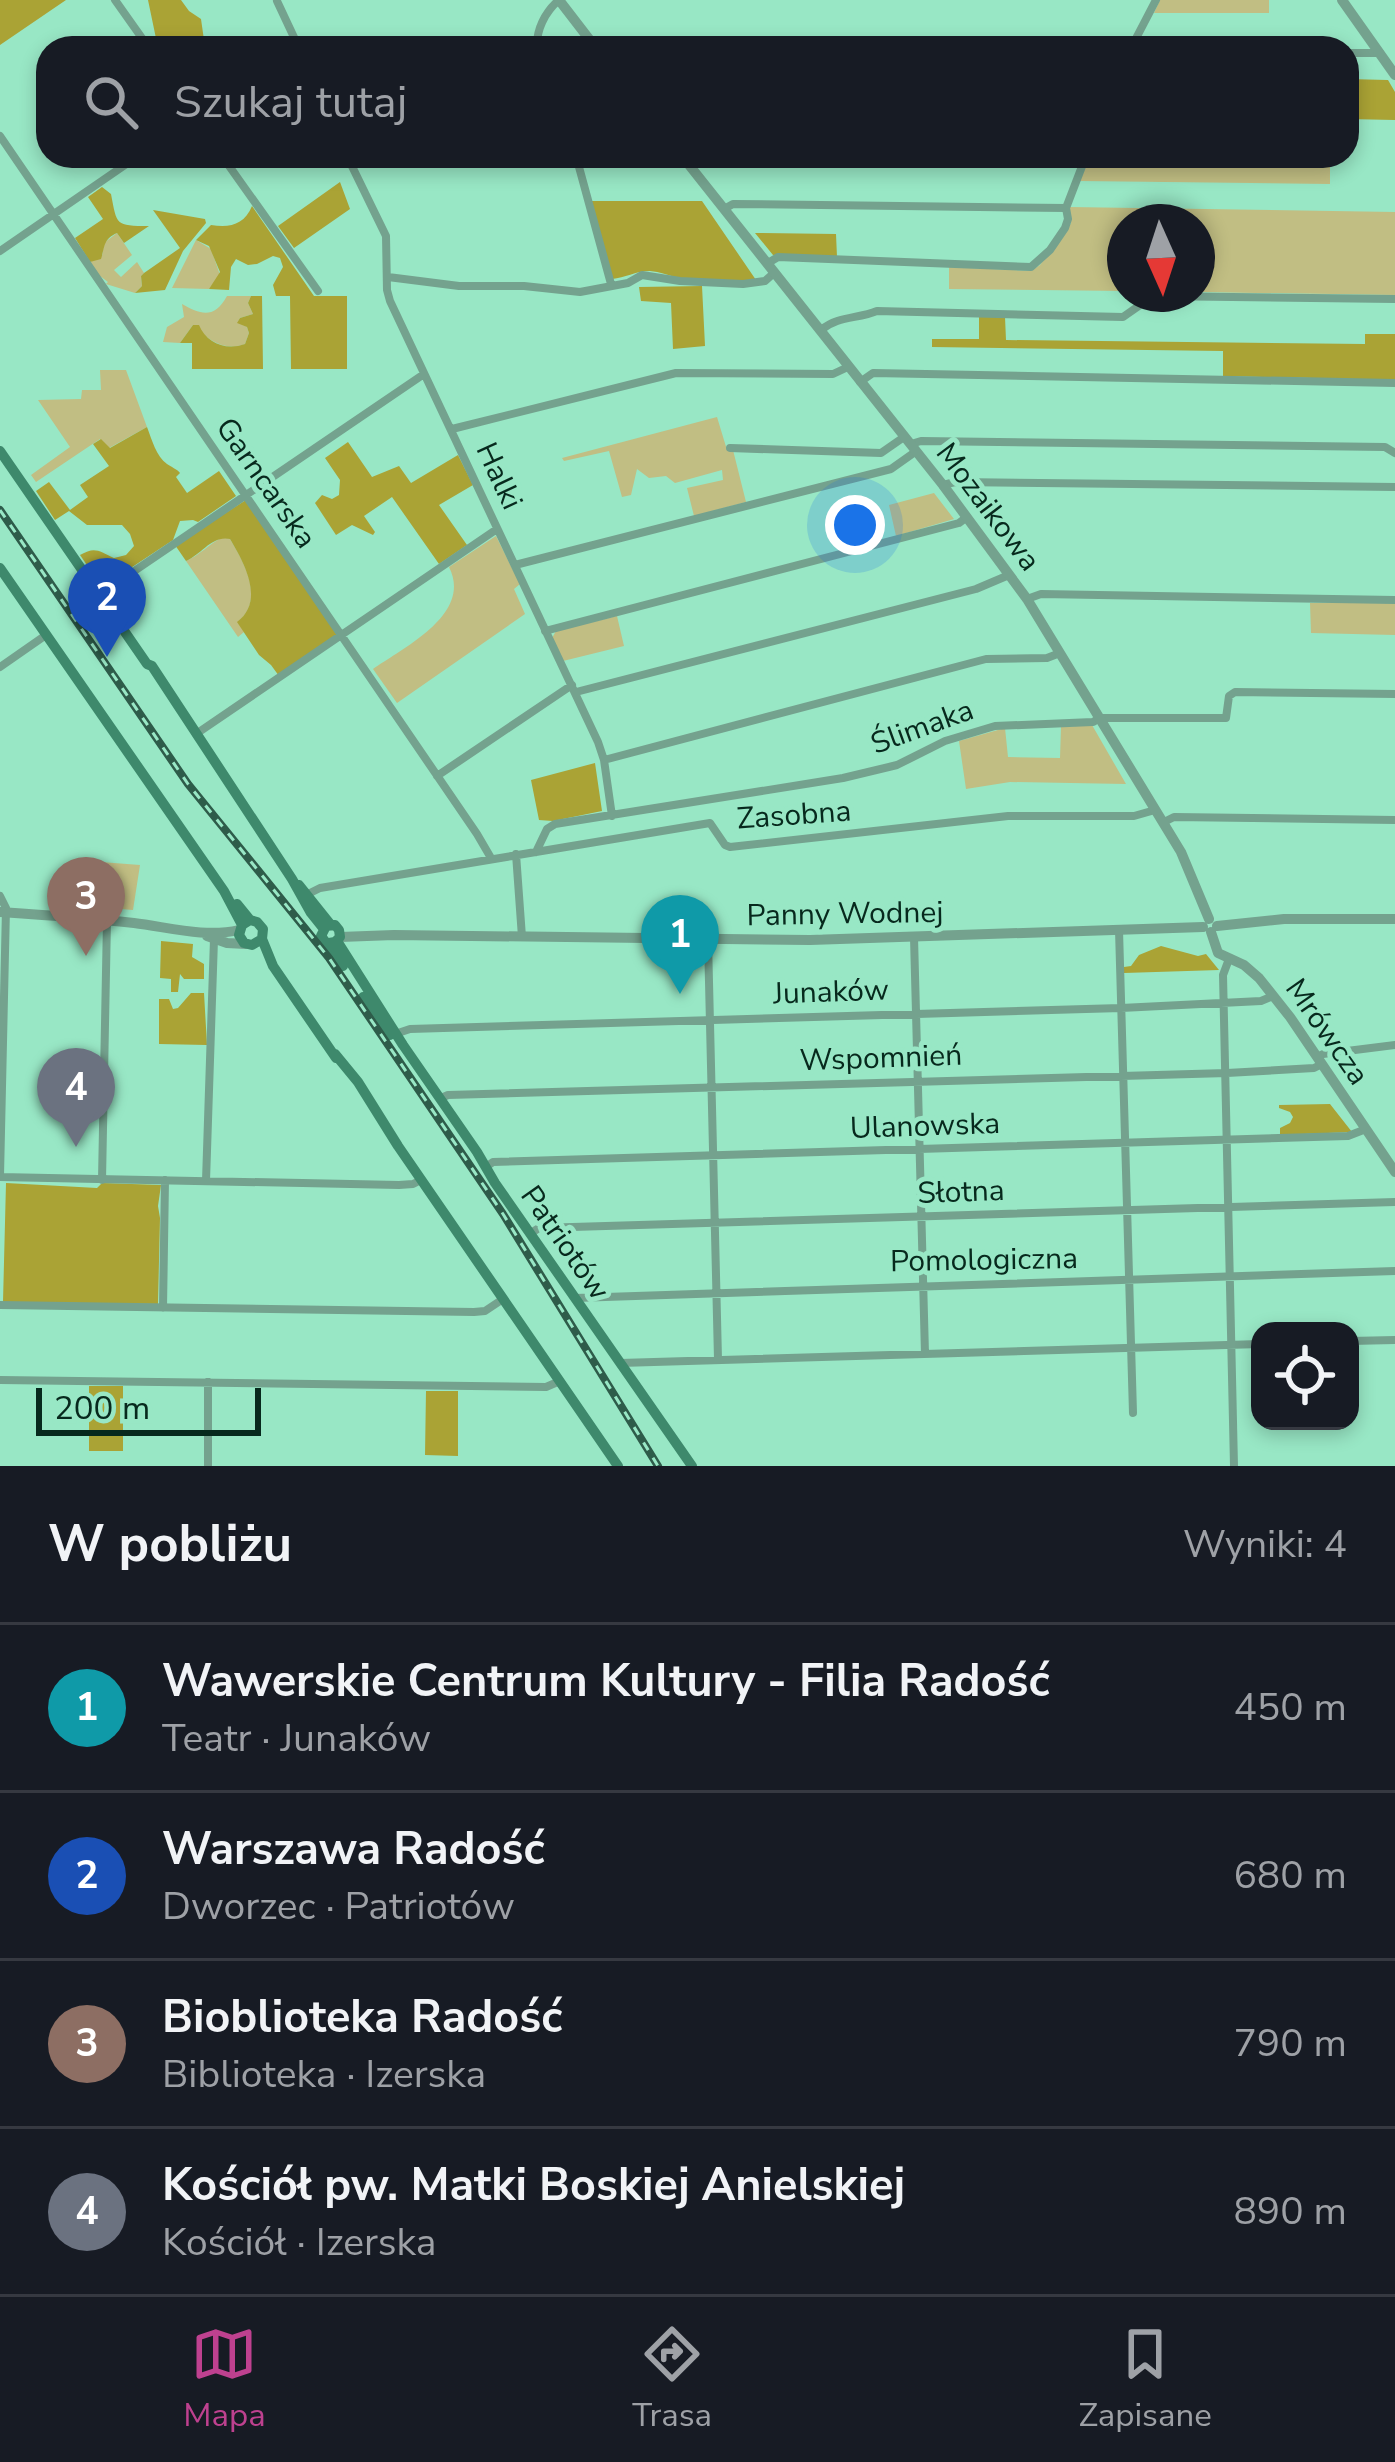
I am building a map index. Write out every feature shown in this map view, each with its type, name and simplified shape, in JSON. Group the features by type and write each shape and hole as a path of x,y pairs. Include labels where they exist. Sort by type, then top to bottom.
{"main road":[{"name":"Patriotów","path":"0,451 147,664 152,680 196,735 202,754 218,770 292,879 310,914 333,934"},
{"path":"0,568 224,891 243,925 241,939 253,943 274,966 618,1466"},
{"name":"Patriotów","path":"292,879 308,894 397,1038 692,1466"},
{"path":"243,925 262,926 253,943"}],"street":[{"path":"115,0 140,36"},
{"path":"538,36 543,19 559,0 587,36"},
{"path":"1137,36 1156,0"},
{"path":"1342,0 1395,75"},
{"path":"277,2 290,36"},
{"path":"1359,53 1380,53"},
{"name":"Garncarska","path":"0,136 491,858"},
{"path":"0,251 120,168"},
{"path":"231,168 318,291"},
{"name":"Halki","path":"352,168 386,236 390,301 574,689 604,760 612,816"},
{"path":"579,168 610,284"},
{"name":"Mozaikowa","path":"692,168 1028,599 1164,822 1196,882 1210,926"},
{"path":"387,277 580,292 647,275 756,284 764,281 778,257 1031,267 1065,228 1066,208 1081,168"},
{"path":"724,209 733,204 1066,208"},
{"path":"820,332 839,318 859,318 877,311 1123,317 1153,296 1395,299"},
{"path":"452,429 676,373 832,374 848,367"},
{"path":"99,595 424,374"},
{"path":"860,382 872,374 1395,383"},
{"path":"730,448 881,453 924,441 1384,447 1395,453"},
{"path":"514,565 890,469 910,445"},
{"path":"943,485 1395,488"},
{"path":"545,631 959,523 967,517"},
{"path":"196,735 497,529"},
{"path":"437,776 574,689 976,589 1010,574"},
{"path":"1028,599 1041,594 1395,600"},
{"path":"0,667 46,635"},
{"path":"604,760 986,659 1050,658 1061,652"},
{"name":"Ślimaka","path":"536,852 550,826 843,778 897,765 945,741 983,729 1100,718 1226,718 1229,696 1235,692 1395,694"},
{"name":"Zasobna","path":"308,894 320,888 710,823 730,848 1001,817 1134,816 1156,809"},
{"path":"1164,822 1174,817 1395,820"},
{"path":"516,854 522,937"},
{"path":"0,896 6,906 0,1177 399,1185 422,1180"},
{"path":"3,912 198,932 226,933 243,925"},
{"name":"Panny Wodnej","path":"333,934 809,940 1395,919"},
{"path":"102,1180 107,920"},
{"name":"Mrówcza","path":"1210,926 1215,949 1244,964 1273,996 1392,1164"},
{"path":"1119,930 1133,1414"},
{"path":"198,932 214,939 253,943"},
{"path":"914,937 925,1354"},
{"path":"206,1181 214,939"},
{"path":"708,940 718,1359"},
{"path":"1229,959 1223,975 1234,1466"},
{"name":"Junaków","path":"397,1038 410,1028 1121,1008 1261,1001 1273,996"},
{"name":"Wspomnień","path":"441,1098 1314,1068 1323,1054 1395,1045"},
{"name":"Ulanowska","path":"485,1167 493,1162 1348,1136 1366,1130"},
{"path":"163,1308 165,1180"},
{"name":"Słotna","path":"531,1233 539,1228 1395,1202"},
{"name":"Pomologiczna","path":"575,1298 1395,1271"},
{"path":"0,1304 481,1312 503,1299"},
{"path":"1359,1341 1395,1340"},
{"path":"620,1363 1251,1344"},
{"path":"0,1379 546,1387 560,1381"},
{"path":"208,1382 208,1466"}],"shaded area":[{"path":"0,0 66,0 0,45"},
{"path":"148,0 181,0 201,19 203,36 156,36"},
{"path":"1160,0 1269,0 1269,13 1154,13"},
{"path":"1359,79 1388,80 1395,92 1395,120 1359,119"},
{"path":"1085,168 1330,168 1330,184 1080,181"},
{"path":"340,182 350,209 294,248 278,226"},
{"path":"102,187 111,194 120,222 149,226 124,243 117,233 112,235 101,259 90,262 75,238 103,219 88,197"},
{"path":"591,201 702,201 756,280 706,282 650,271 612,279"},
{"path":"252,206 314,296 347,296 347,369 291,369 290,296 276,296 273,285 283,267 280,258 248,265 236,259 229,290 209,289 220,272 209,246 196,240 211,225 241,221"},
{"path":"1069,207 1107,208 1107,291 949,289 949,267 1031,271 1071,223"},
{"path":"1215,209 1395,212 1395,295 1215,292"},
{"path":"153,210 205,219 206,223 183,251 165,290 135,293 144,273 180,248"},
{"path":"117,233 132,255 114,270 121,277 137,262 144,273 135,293 106,284 90,262 102,256 104,243"},
{"path":"755,233 836,234 837,257 773,255"},
{"path":"196,240 211,249 220,275 209,289 172,288"},
{"path":"702,286 705,346 673,349 671,303 641,301 639,287"},
{"path":"227,296 251,296 248,303 253,314 238,322 249,333 245,344 223,345 193,325 180,343 163,342 167,327 184,317 182,304 212,312"},
{"path":"251,296 262,296 263,369 192,369 192,343 180,343 193,325 199,325 218,344 245,344 247,327 237,323 253,314 248,303"},
{"path":"979,317 1005,317 1006,340 1365,344 1365,334 1395,334 1395,380 1223,376 1223,351 932,347 932,339 979,339"},
{"path":"100,370 126,370 147,427 109,448 100,439 36,482 31,475 70,447 38,400 81,399 82,390 101,390"},
{"path":"717,417 727,450 733,450 746,502 694,516 687,488 723,480 722,470 675,483 666,476 649,478 637,469 631,495 622,497 609,451 562,458"},
{"path":"147,427 160,457 180,473 176,477 187,493 219,471 236,496 198,522 180,521 173,540 102,587 80,555 93,550 114,558 126,555 134,546 130,534 122,525 87,525 69,511 55,520 36,491 49,482 70,510 88,497 80,485 109,466 93,444 101,439 110,448"},
{"path":"348,442 372,477 399,466 411,483 458,455 473,485 439,505 467,545 439,564 392,497 364,516 373,535 352,525 336,535 315,503 322,495 332,499 339,495 340,480 325,458"},
{"path":"934,493 954,519 896,536 889,505"},
{"path":"246,500 336,632 279,676 237,622 250,604 251,593 230,539 212,542 186,561 175,545"},
{"path":"496,536 520,584 514,589 525,614 397,703 373,669 432,627 452,600 449,567"},
{"path":"223,537 230,539 250,581 250,603 238,622 244,632 238,637 186,561"},
{"path":"1310,603 1395,603 1395,635 1311,633"},
{"path":"617,616 624,646 563,661 552,638 556,631"},
{"path":"1092,725 1126,784 1010,782 966,789 959,741 1005,728 1008,757 1060,758 1061,727"},
{"path":"595,763 602,811 539,820 531,780"},
{"path":"88,861 140,865 133,910 84,906"},
{"path":"161,941 193,944 192,957 204,964 204,979 184,979 180,974 178,992 171,992 171,979 160,978"},
{"path":"1161,946 1206,954 1219,970 1124,973 1124,967 1139,955"},
{"path":"191,993 204,993 207,1045 159,1044 159,999 169,999 173,1009"},
{"path":"1330,1104 1352,1132 1280,1135 1280,1128 1293,1117 1279,1105"},
{"path":"6,1183 97,1188 102,1183 161,1185 158,1304 3,1302"},
{"path":"89,1386 123,1386 123,1451 89,1451"},
{"path":"426,1391 458,1391 458,1456 425,1455"}],"railway":[{"path":"0,510 188,784 329,958 503,1214 658,1466"}],"place":[{"name":"Warszawa Radość","path":"107,657"},
{"name":"Bioblioteka Radość","path":"86,956"},
{"name":"Wawerskie Centrum Kultury - Filia Radość","path":"680,994"},
{"name":"Kościół pw. Matki Boskiej Anielskiej","path":"76,1147"}]}
